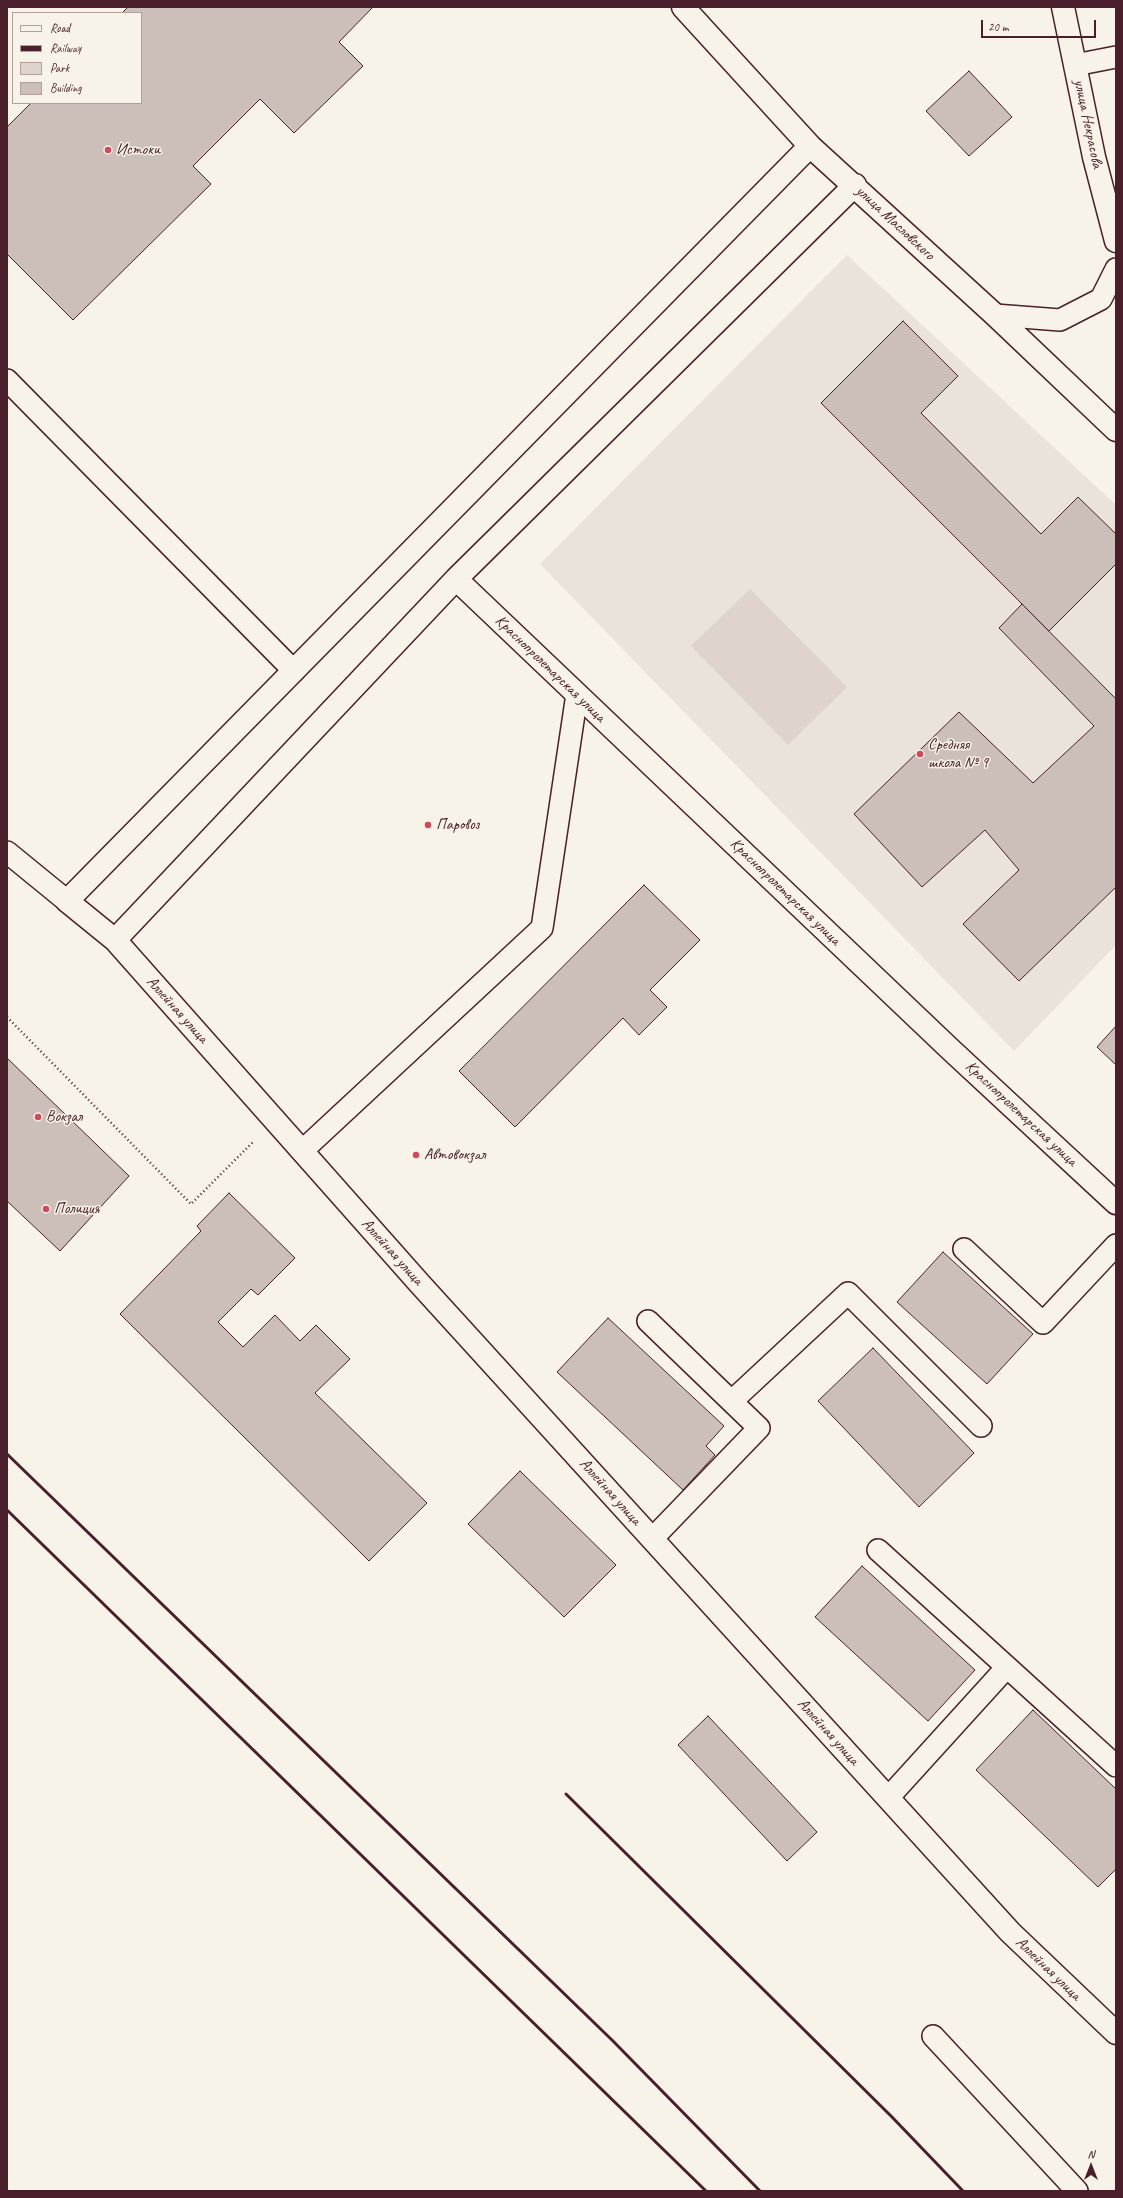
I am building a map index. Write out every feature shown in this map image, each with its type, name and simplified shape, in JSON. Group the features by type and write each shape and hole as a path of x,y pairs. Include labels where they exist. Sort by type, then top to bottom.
{"street":[{"name":"улица Масловского","path":"683,7 810,146 855,185 1116,430"},
{"name":"улица Некрасова","path":"1063,7 1094,157 1116,241"},
{"path":"67,901 810,146"},
{"path":"115,940 456,579 855,185"},
{"name":"Краснопролетарская улица","path":"456,579 950,1049 1116,1203"},
{"name":"Аллейная улица","path":"67,901 115,940 302,1151 652,1539 1010,1932 1116,2033"}],"lane":[{"path":"1075,65 1116,57"},
{"path":"995,315 1060,320 1101,299 1116,269"},
{"path":"7,380 294,671"},
{"path":"302,1151 542,928 577,694"},
{"path":"7,852 67,901"},
{"path":"964,1249 1043,1323 1116,1245"},
{"path":"732,1402 848,1293 981,1426"},
{"path":"648,1321 759,1428 652,1539"},
{"path":"878,1550 1116,1766"},
{"path":"888,1798 1007,1667"},
{"path":"933,2036 1077,2191"}],"path":[{"path":"7,1017 191,1204 275,1120"}],"shaded area":[{"name":"Средняя школа № 9","path":"847,255 1116,505 1116,945 1014,1051 540,564"}],"green space":[{"path":"750,589 847,687 788,745 691,646"}],"building":[{"name":"Истоки","path":"128,7 373,7 339,42 363,66 294,133 260,99 193,166 211,184 73,320 7,254 7,127 30,104 142,104 142,12 123,12"},
{"path":"969,71 1012,117 969,156 926,111"},
{"path":"903,321 958,376 921,413 1041,534 1078,497 1116,534 1116,564 1049,631 821,403"},
{"path":"1022,604 1116,699 1116,887 1019,981 963,924 1019,870 985,830 922,887 854,814 959,712 1033,783 1094,726 999,628"},
{"path":"644,885 700,940 650,990 667,1007 639,1035 623,1018 515,1127 459,1071"},
{"path":"1116,1026 1116,1065 1097,1047"},
{"name":"Вокзал","path":"7,1058 129,1176 60,1251 7,1201"},
{"path":"229,1193 295,1258 258,1295 251,1289 218,1322 243,1347 275,1315 300,1341 316,1325 350,1359 315,1393 427,1503 369,1561 120,1314 201,1231 197,1226"},
{"path":"943,1252 1033,1334 987,1384 897,1302"},
{"path":"608,1318 724,1426 706,1446 715,1455 683,1490 557,1372"},
{"path":"873,1348 974,1453 919,1507 818,1401"},
{"path":"520,1471 616,1565 564,1617 468,1524"},
{"path":"862,1566 975,1670 928,1721 815,1617"},
{"path":"1033,1710 1116,1789 1116,1869 1098,1887 976,1770"},
{"path":"708,1716 817,1832 787,1861 678,1745"}],"railway":[{"path":"7,1454 613,2041 760,2191"},
{"path":"7,1510 706,2191"},
{"path":"566,1794 892,2117 963,2191"}],"place":[{"name":"Истоки","path":"108,150"},
{"name":"Средняя школа № 9","path":"920,754"},
{"name":"Паровоз","path":"428,825"},
{"name":"Вокзал","path":"38,1117"},
{"name":"Автовокзал","path":"416,1155"},
{"name":"Полиция","path":"46,1209"}]}
